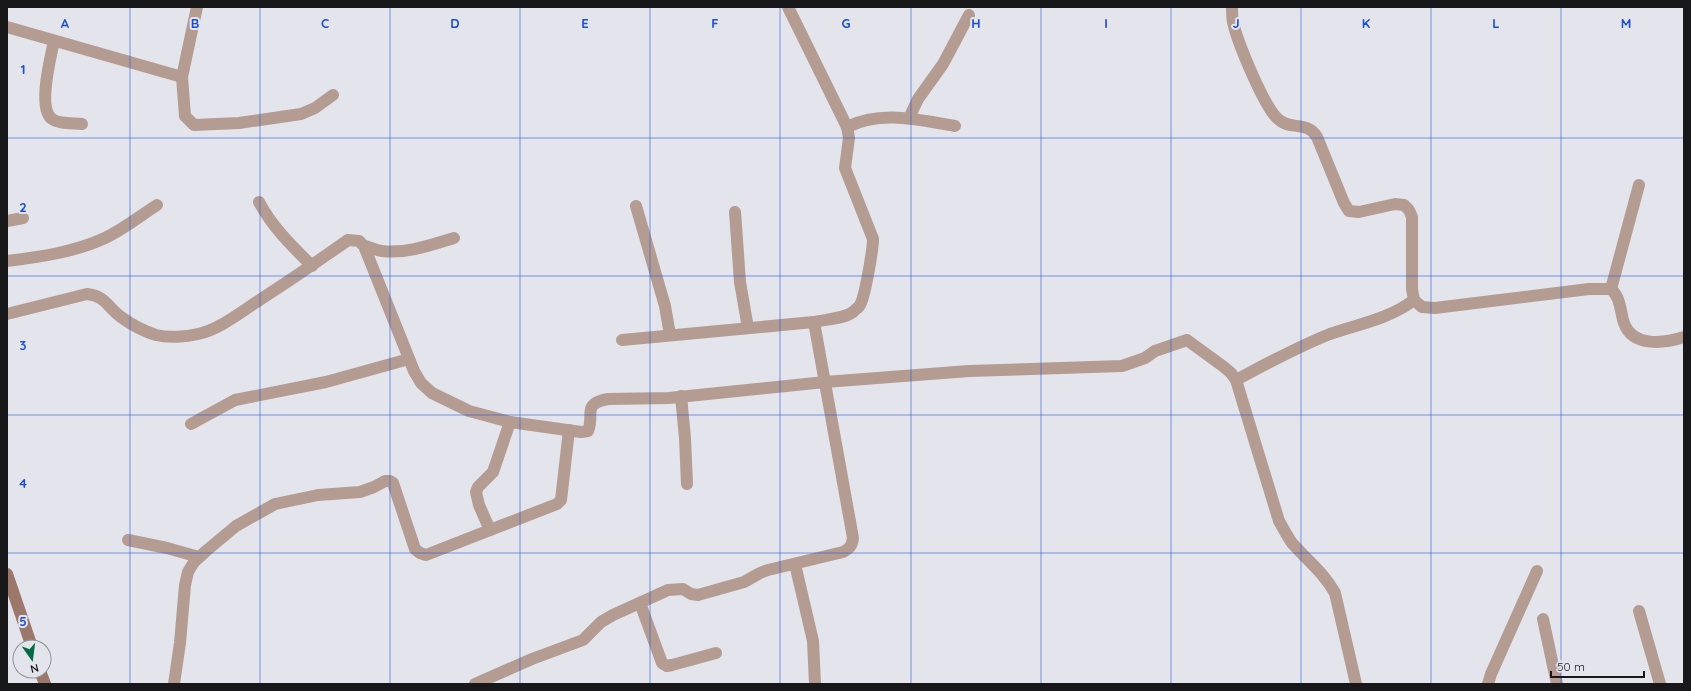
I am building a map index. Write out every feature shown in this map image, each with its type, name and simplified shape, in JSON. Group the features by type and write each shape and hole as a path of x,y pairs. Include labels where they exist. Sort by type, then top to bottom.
{"street":[{"path":"197,7 182,77 185,116 194,125 239,123 301,114 315,108 332,95"},
{"path":"622,340 814,322 846,315 853,312 860,306 865,290 873,247 871,232 845,168 848,138 847,126 788,7"},
{"path":"1232,7 1233,22 1236,32 1262,94 1278,119 1285,124 1304,126 1313,130 1318,137 1344,203 1349,211 1359,212 1396,204 1404,205 1409,210 1412,217 1412,289 1414,300 1422,307 1434,308 1589,289 1611,289 1617,294 1625,325 1638,338 1643,341 1656,343 1684,338"},
{"path":"909,118 918,99 943,64 969,15"},
{"path":"7,26 182,77"},
{"path":"54,40 47,76 45,100 47,111 50,118 56,121 82,124"},
{"path":"847,126 871,118 884,117 909,118 955,126"},
{"path":"1611,289 1639,185"},
{"path":"259,202 269,220 312,266"},
{"path":"7,261 31,258 82,247 106,238 158,206"},
{"path":"636,206 664,306 670,335"},
{"path":"736,212 740,282 748,328"},
{"path":"7,221 23,218"},
{"path":"364,246 381,251 399,251 416,249 454,238"},
{"path":"7,314 87,294 97,295 106,301 120,316 142,330 159,336 199,334 228,321 312,266 348,240 359,241 364,246 409,358 421,383 432,393 469,410 510,422 581,432 588,431 590,426 589,415 591,407 599,401 681,396 825,382 969,372 1122,366 1145,358 1155,351 1187,340 1192,342 1201,352 1224,367 1236,380 1279,521 1291,542 1319,571 1335,593 1356,684"},
{"path":"1236,380 1281,356 1329,335 1384,318 1402,309 1414,300"},
{"path":"475,684 532,659 583,640 601,622 668,590 683,589 691,594 698,595 744,582 768,570 843,552 852,545 853,538 814,322"},
{"path":"191,424 235,400 332,381 409,358"},
{"path":"681,396 686,438 687,484"},
{"path":"490,530 479,505 476,492 478,487 493,472 510,422"},
{"path":"174,684 180,644 185,585 188,572 199,557 236,526 275,504 318,495 360,492 385,481 390,481 393,484 415,549 426,555 557,504 561,500 569,430"},
{"path":"128,540 167,548 199,557"},
{"path":"795,564 813,641 815,684"},
{"path":"1488,684 1491,674 1537,571"},
{"path":"7,574 11,599 28,639"},
{"path":"640,603 662,663 667,666 716,654"},
{"path":"1639,611 1660,684"},
{"path":"1543,619 1557,684"}]}
